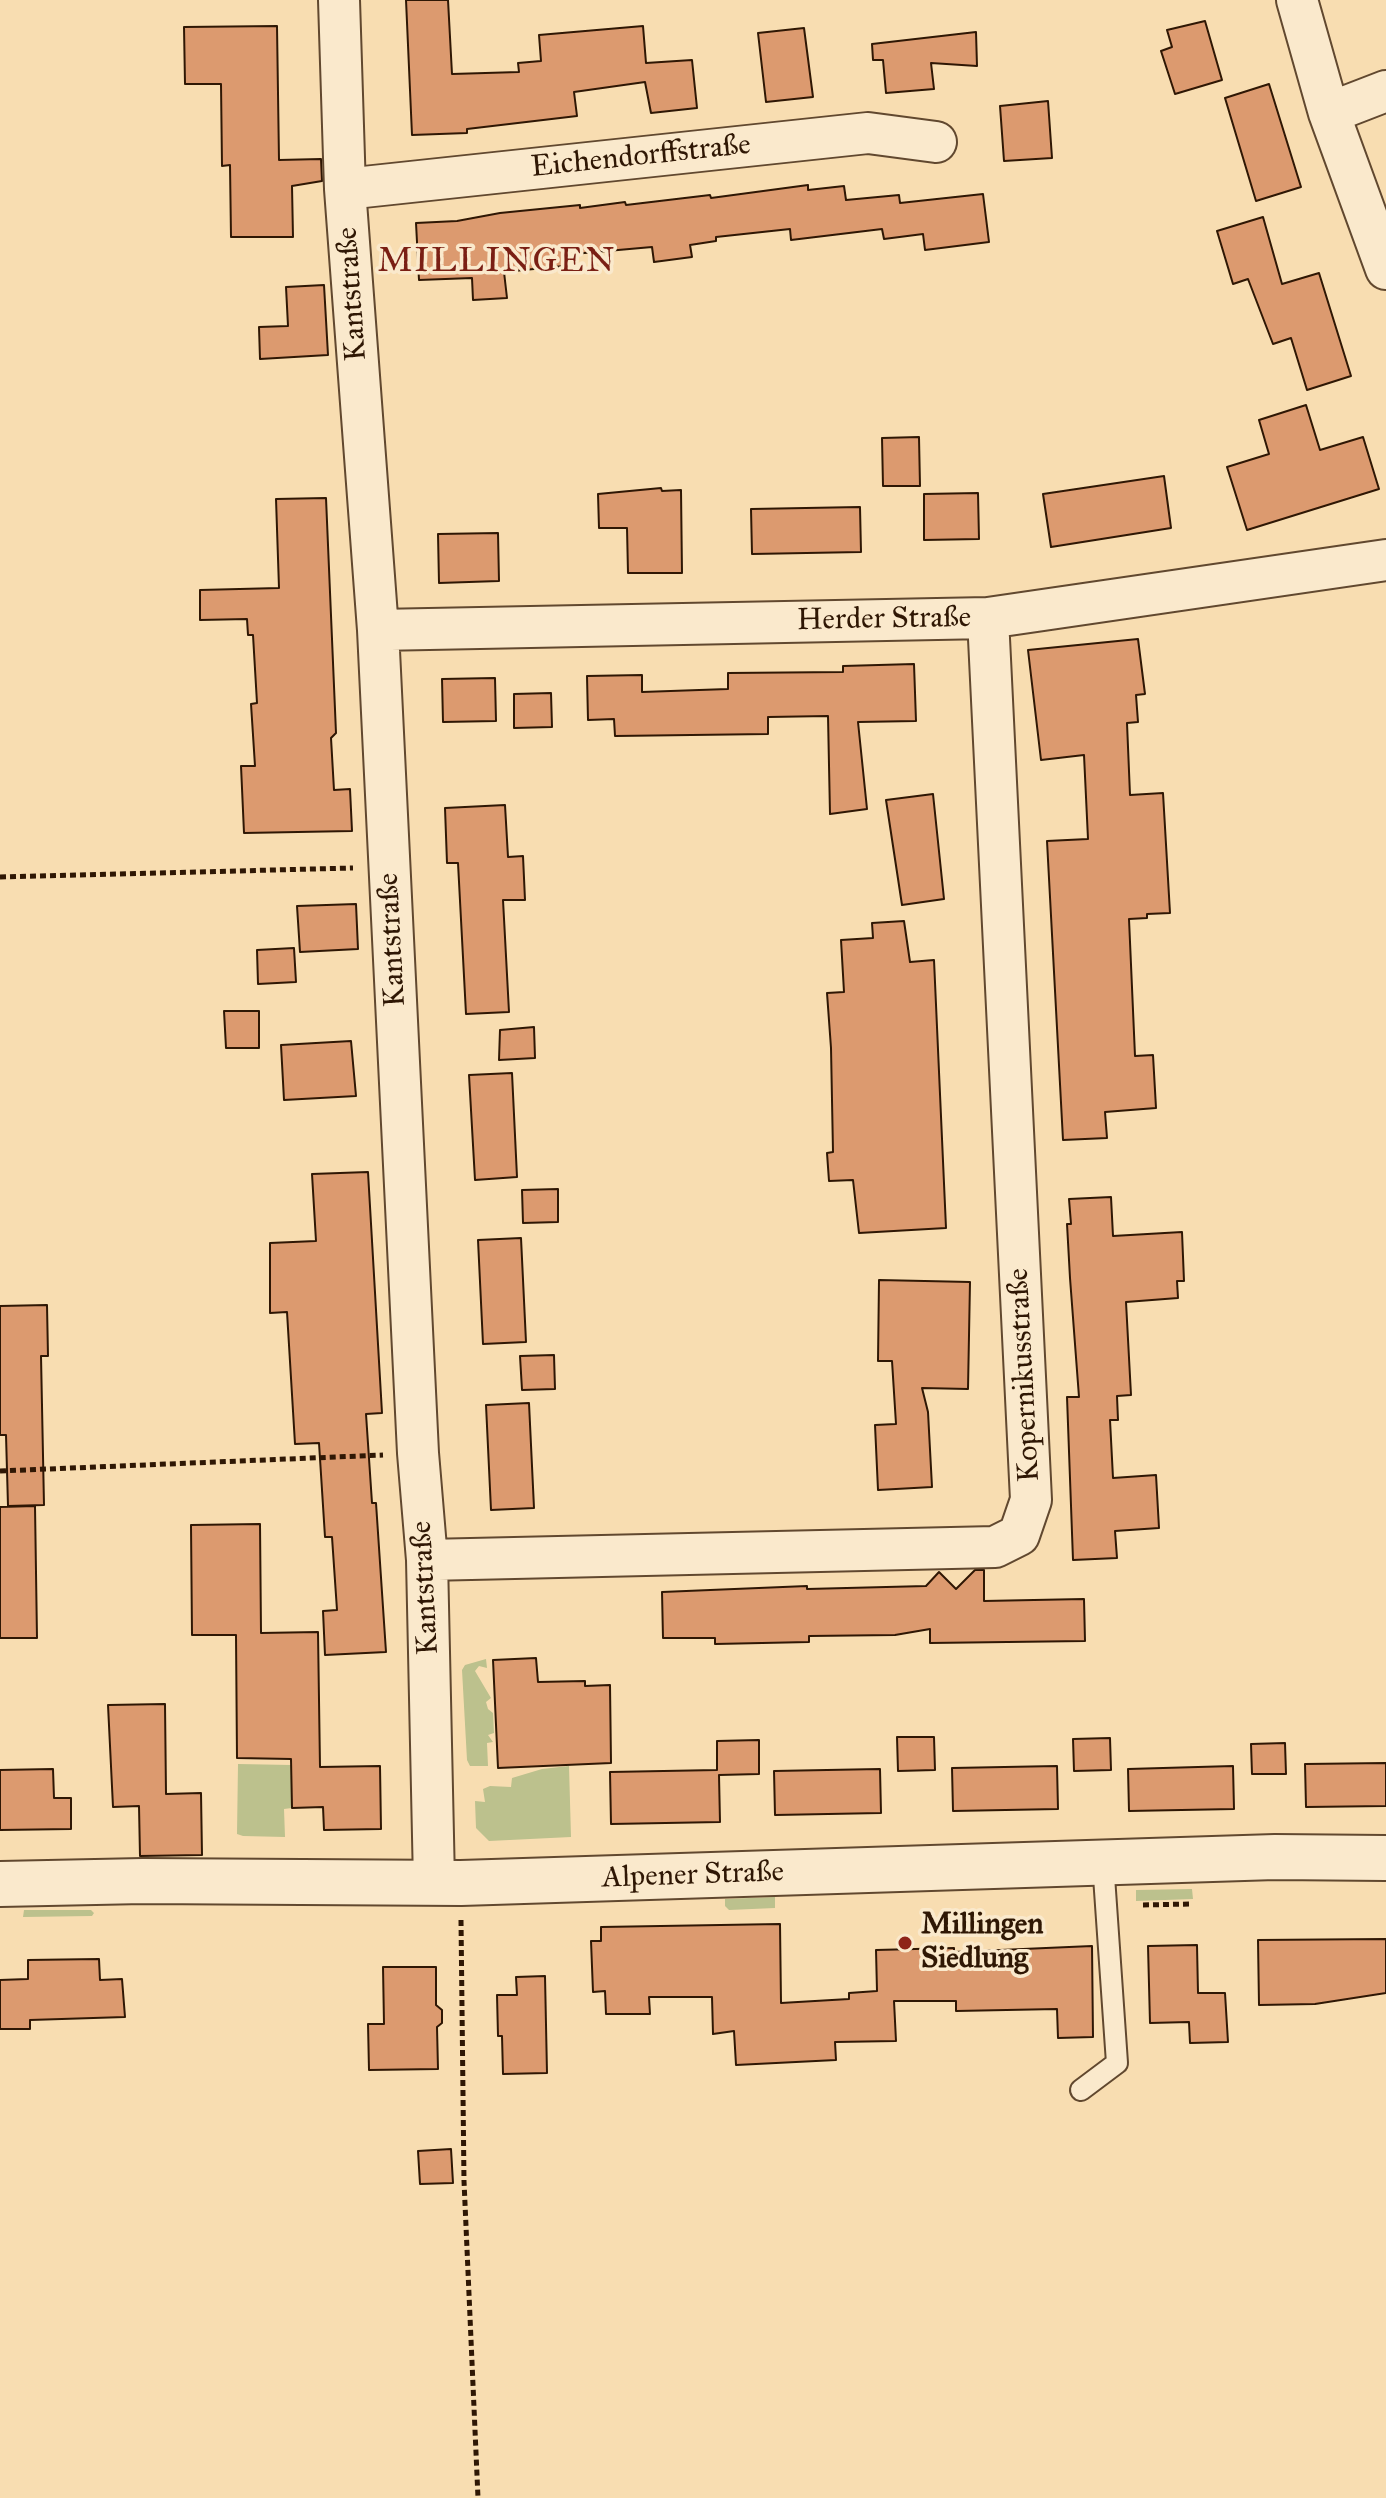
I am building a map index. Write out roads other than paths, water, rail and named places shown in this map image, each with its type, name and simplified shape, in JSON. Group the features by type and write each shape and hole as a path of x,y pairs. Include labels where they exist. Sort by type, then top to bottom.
{"street":[{"name":"Kantstraße","path":"339,0 345,189 378,630 418,1453 448,1882"},
{"path":"1297,0 1329,113 1386,269"},
{"path":"1329,113 1386,91"},
{"name":"Eichendorffstraße","path":"345,189 868,133 936,142"},
{"name":"Herder Straße","path":"378,630 988,618 1386,560"},
{"name":"Kopernikusstraße","path":"427,1560 995,1547 1019,1535 1031,1500 988,618"},
{"name":"Alpener Straße","path":"0,1884 448,1882 1275,1857 1386,1858"}],"lane":[{"path":"1081,2090 1117,2063 1103,1862"}],"place":[{"name":"Millingen Siedlung","path":"905,1943"}],"district":[{"name":"MILLINGEN","path":"497,263"}]}
